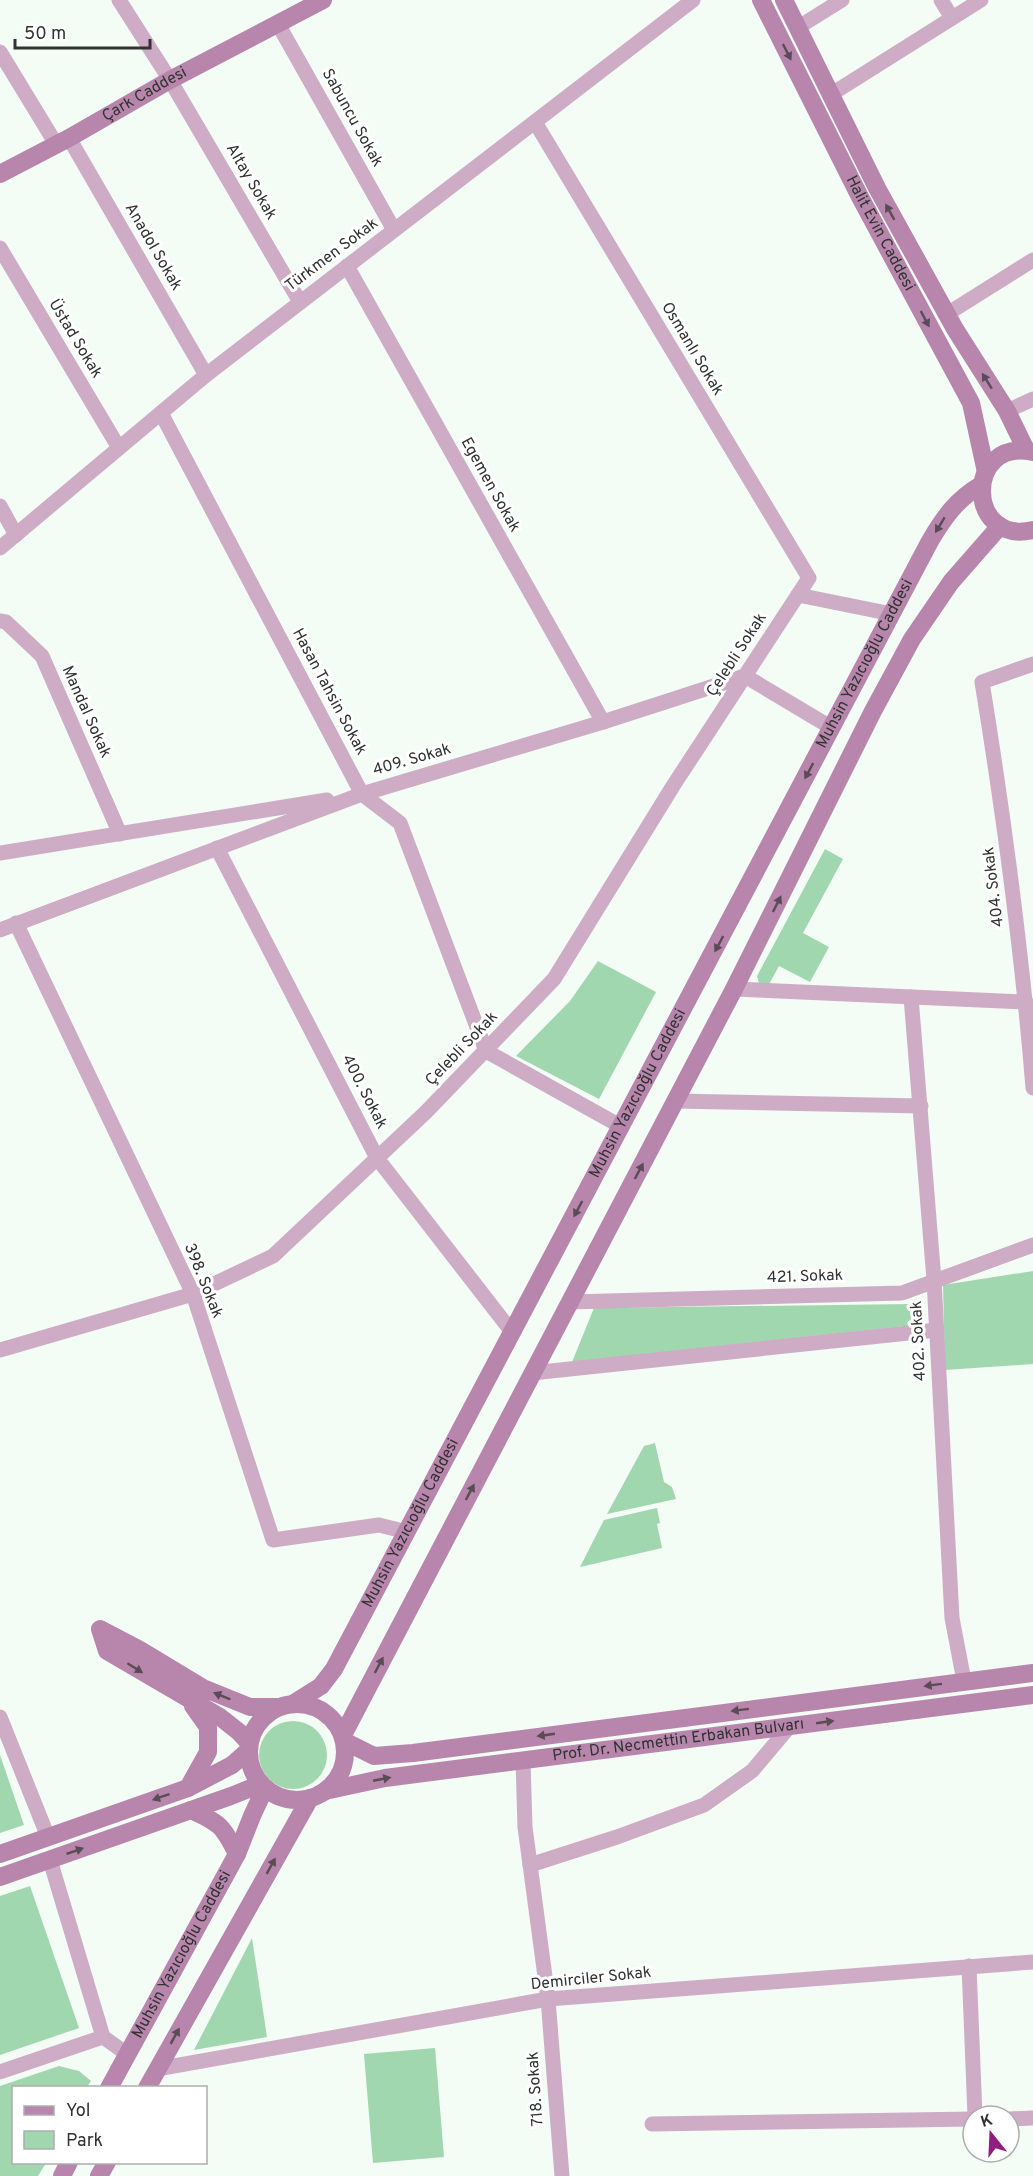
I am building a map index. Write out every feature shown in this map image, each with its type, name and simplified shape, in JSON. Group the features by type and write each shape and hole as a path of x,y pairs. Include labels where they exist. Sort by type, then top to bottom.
{"main road":[{"name":"Halit Evin Caddesi","path":"761,0 860,197 971,403 983,478 981,497 984,508 1000,526"},
{"name":"Halit Evin Caddesi","path":"784,0 877,188 947,314 1029,451"},
{"name":"Çark Caddesi","path":"0,174 170,80 278,24 316,1"},
{"name":"Muhsin Yazıcıoğlu Caddesi","path":"286,1705 321,1686 334,1669 943,519 956,503 983,478 991,464 1006,453 1029,451"},
{"name":"Muhsin Yazıcıoğlu Caddesi","path":"343,1738 734,989 873,711 912,639 951,582 1000,526"},
{"path":"1000,526 1026,531 1033,548"},
{"path":"249,1747 239,1732 220,1717 107,1651 100,1629 203,1688 250,1707 286,1705 309,1705 324,1711 335,1722 343,1738 345,1751 343,1766 336,1780 317,1795 294,1800 278,1796 263,1786 254,1775 249,1759 249,1747 255,1727 265,1715 286,1705"},
{"name":"Prof. Dr. Necmettin Erbakan Bulvarı","path":"343,1738 374,1756 413,1753 1033,1673"},
{"name":"Prof. Dr. Necmettin Erbakan Bulvarı","path":"317,1795 384,1778 1033,1695"},
{"path":"361,1700 356,1720 357,1730 365,1745 379,1752 413,1753"},
{"path":"188,1788 208,1752 208,1727 191,1702"},
{"path":"0,1854 188,1788 232,1765 249,1747"},
{"name":"Muhsin Yazıcıoğlu Caddesi","path":"110,2086 237,1854 263,1786"},
{"path":"0,1877 191,1809 263,1786"},
{"name":"Muhsin Yazıcıoğlu Caddesi","path":"148,2086 317,1795"},
{"path":"191,1809 217,1822 226,1832 237,1854"}],"street":[{"name":"Altay Sokak","path":"118,0 170,80 300,302"},
{"name":"Türkmen Sokak","path":"0,548 206,375 693,0"},
{"path":"797,28 842,0"},
{"path":"941,0 952,18"},
{"path":"830,95 981,0"},
{"name":"Sabuncu Sokak","path":"278,24 394,230"},
{"name":"Anadol Sokak","path":"0,52 62,141 206,375"},
{"name":"Osmanlı Sokak","path":"535,122 809,578 798,595"},
{"name":"Üstad Sokak","path":"0,248 119,448"},
{"path":"947,314 1033,260"},
{"name":"Egemen Sokak","path":"346,266 603,722"},
{"path":"1007,411 1033,399"},
{"name":"Hasan Tahsin Sokak","path":"161,413 362,794 400,823 486,1051"},
{"path":"0,506 16,535"},
{"path":"798,595 892,614"},
{"name":"Çelebli Sokak","path":"0,1350 193,1294 273,1256 426,1112 554,979 673,786 798,595"},
{"name":"Mandal Sokak","path":"0,621 6,622 42,656 120,834"},
{"name":"404. Sokak","path":"1033,664 982,682 1006,835 1026,1002 1033,1088"},
{"path":"745,676 832,728"},
{"name":"409. Sokak","path":"0,930 362,794 603,722 745,676"},
{"path":"0,853 362,794"},
{"name":"400. Sokak","path":"217,848 377,1158 512,1332"},
{"name":"398. Sokak","path":"16,923 193,1294 273,1540 379,1525 407,1532"},
{"path":"734,989 1026,1002"},
{"name":"402. Sokak","path":"911,997 934,1280 952,1618 964,1682"},
{"path":"486,1051 622,1127"},
{"path":"675,1101 921,1106"},
{"name":"421. Sokak","path":"570,1302 902,1293 1033,1245"},
{"path":"532,1373 937,1330"},
{"path":"0,1717 48,1837"},
{"path":"530,1865 617,1837 704,1804 752,1771 790,1726"},
{"name":"718. Sokak","path":"523,1760 525,1827 548,1999 562,2176"},
{"path":"50,1860 103,2037 127,2054"},
{"name":"Demirciler Sokak","path":"157,2069 548,1999 1033,1962"},
{"path":"969,1966 974,2104"},
{"path":"0,2072 103,2037"},
{"path":"652,2124 961,2118"}],"green space":[{"path":"825,849 843,859 803,933 829,947 810,982 779,966 768,986 759,983 757,976"},
{"path":"598,961 656,992 599,1099 516,1056 570,1001"},
{"path":"1033,1271 1033,1364 945,1370 943,1285"},
{"path":"913,1304 915,1325 572,1362 594,1308"},
{"path":"655,1443 664,1482 672,1487 676,1499 607,1514 644,1446"},
{"path":"657,1508 660,1523 657,1524 662,1548 580,1567 604,1520"},
{"path":"293,1721 306,1724 317,1731 324,1742 327,1755 324,1768 317,1779 306,1786 293,1789 280,1786 269,1779 262,1768 259,1755 262,1742 269,1731 280,1724"},
{"path":"0,1755 24,1825 0,1833"},
{"path":"30,1886 79,2028 0,2055 0,1896"},
{"path":"252,1938 267,2037 194,2050"},
{"path":"435,2048 444,2157 373,2163 364,2054"},
{"path":"59,2066 79,2071 91,2081 88,2086 12,2086 12,2164 45,2164 38,2176 0,2176 0,2086"}]}
